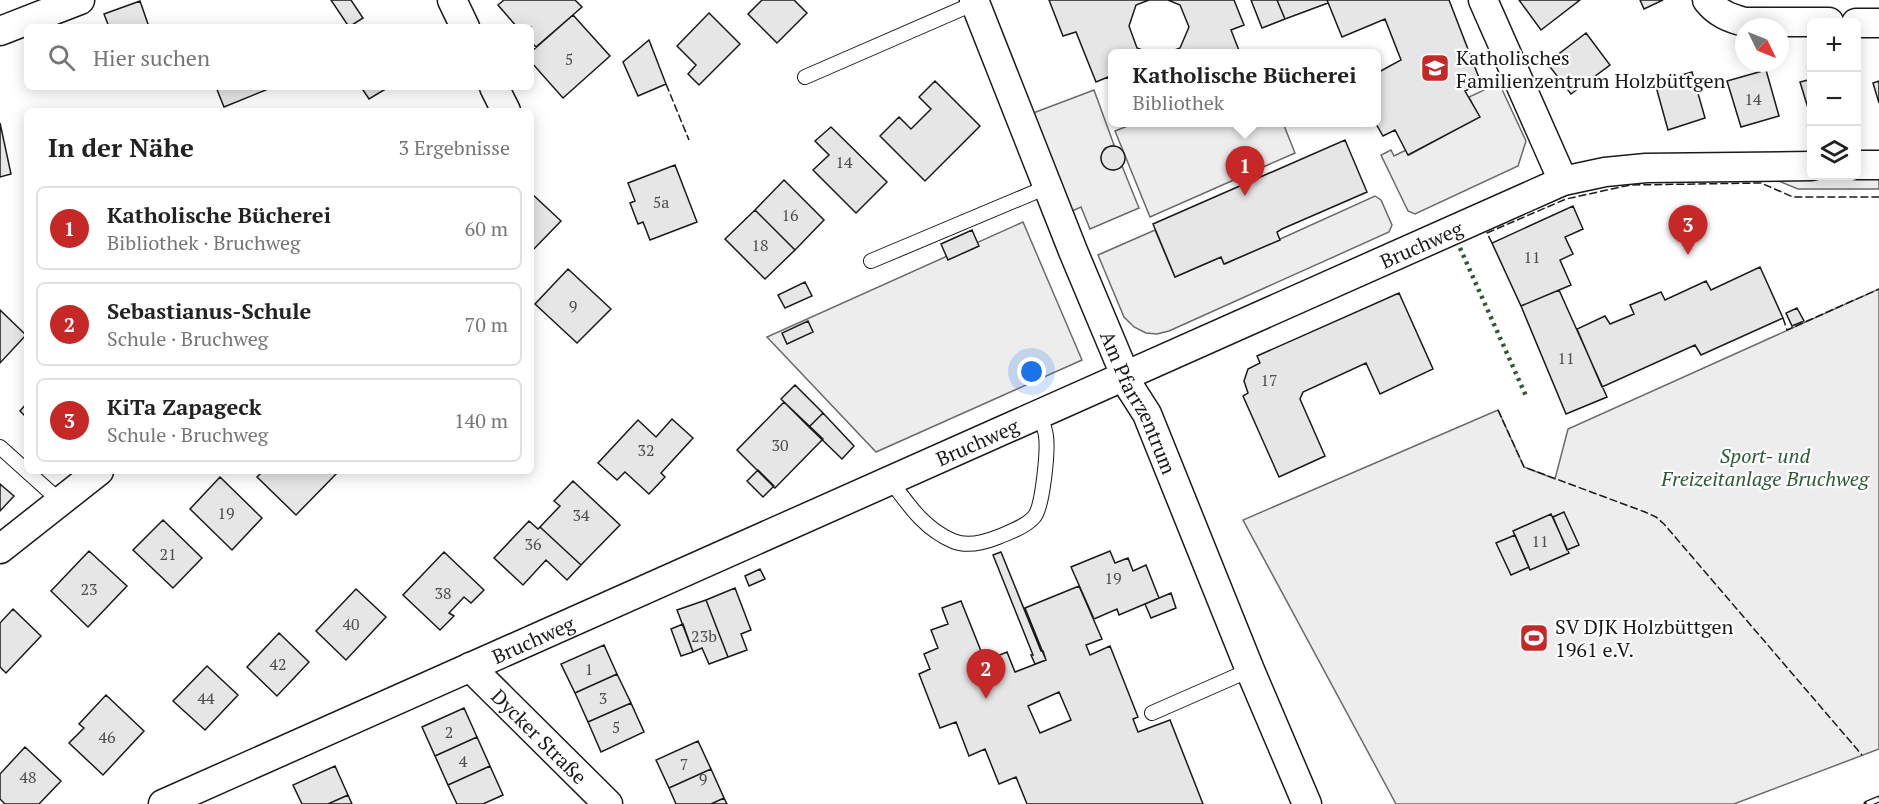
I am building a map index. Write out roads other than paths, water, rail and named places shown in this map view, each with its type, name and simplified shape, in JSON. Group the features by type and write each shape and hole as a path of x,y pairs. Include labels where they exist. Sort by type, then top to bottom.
{"street":[{"path":"0,31 80,0"},
{"path":"453,0 464,24"},
{"path":"1483,0 1563,181"},
{"path":"1707,0 1718,12 1731,19 1745,22 1807,22"},
{"name":"Am Pfarrzentrum","path":"974,1 1047,187 1125,375 1147,414 1250,670 1307,804"},
{"path":"1861,23 1879,23"},
{"path":"496,90 504,108"},
{"path":"1861,165 1879,165"},
{"name":"Bruchweg","path":"163,804 213,795 470,667 1563,181 1605,172 1646,168 1807,166"},
{"path":"0,549 95,474"},
{"name":"Dycker Straße","path":"470,667 608,804"}],"lane":[{"path":"805,77 974,1"},
{"path":"871,261 1047,187"},
{"path":"890,480 920,518 945,537 956,542 975,543 1006,533 1030,521 1037,513 1041,502 1046,447 1044,428 1039,414"},
{"path":"0,447 24,469"},
{"path":"30,474 60,501"},
{"path":"1152,713 1250,670"}],"railway":[{"path":"1867,804 1879,799"}],"place":[{"name":"Katholisches Familienzentrum Holzbüttgen","path":"1435,68"},
{"name":"Katholische Bücherei","path":"1245,196"},
{"name":"KiTa Zapageck","path":"1688,255"},
{"name":"SV DJK Holzbüttgen 1961 e.V.","path":"1534,638"},
{"name":"Sebastianus-Schule","path":"986,699"}],"park label":[{"name":"Sport- und Freizeitanlage Bruchweg","path":"1765,466"}]}
